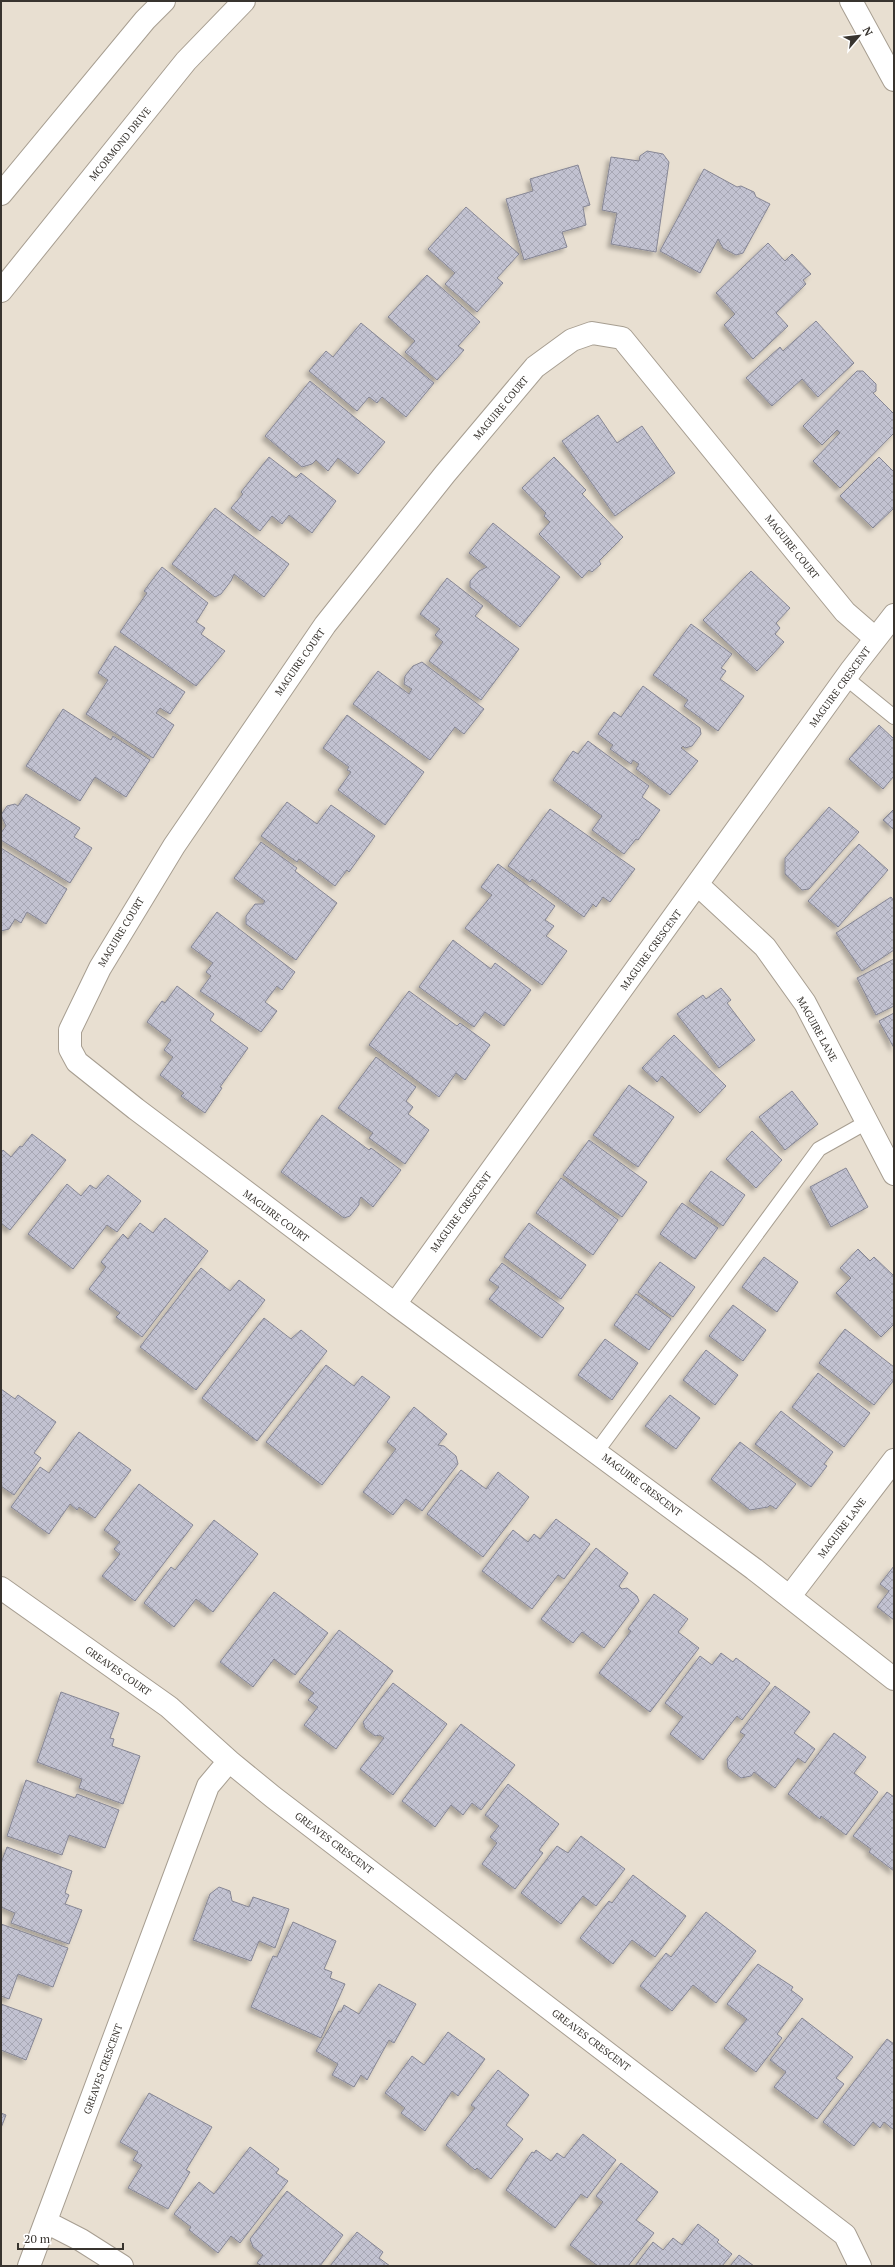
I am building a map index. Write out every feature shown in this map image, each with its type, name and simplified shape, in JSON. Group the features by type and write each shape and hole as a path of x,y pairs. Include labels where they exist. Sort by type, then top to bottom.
{"street":[{"path":"1,194 140,26 164,1"},
{"name":"MCORMOND DRIVE","path":"1,291 186,60 244,1"},
{"path":"852,1 894,80"},
{"name":"MAGUIRE COURT","path":"395,1304 136,1109 77,1062 70,1049 70,1030 100,968 174,846 325,625 445,474 535,367 572,340 592,333 622,338 845,612 876,638"},
{"name":"MAGUIRE CRESCENT","path":"894,615 846,678 395,1304 597,1451 790,1596 894,1679"},
{"name":"MAGUIRE LANE","path":"698,885 766,947 805,1003 894,1174"},
{"name":"MAGUIRE LANE","path":"790,1596 894,1460"},
{"name":"GREAVES COURT","path":"1,1588 169,1707 229,1761"},
{"name":"GREAVES CRESCENT","path":"29,2266 208,1786 229,1761 279,1802 845,2235 860,2266"},
{"path":"46,2222 81,2240 122,2266"}],"lane":[{"path":"846,678 894,717"},
{"path":"597,1451 819,1150 867,1122"}],"building":[{"path":"647,151 663,154 669,162 656,252 611,244 617,213 602,210 611,157 639,161 640,156"},
{"path":"578,165 590,205 583,207 586,225 562,232 567,247 524,260 506,199 533,191 530,179"},
{"path":"704,169 737,187 741,186 754,192 756,197 770,204 743,253 736,255 723,248 718,239 700,273 660,251"},
{"path":"466,207 519,254 497,278 503,283 477,312 445,284 455,273 428,249"},
{"path":"768,243 785,261 792,254 811,274 803,280 806,284 776,313 788,326 753,359 724,325 735,314 716,293"},
{"path":"427,275 480,322 458,346 464,350 437,380 405,352 415,341 388,317"},
{"path":"816,321 854,363 818,397 802,379 772,406 746,378 780,347 783,351"},
{"path":"361,323 434,383 406,417 382,397 377,403 369,397 357,411 309,371 326,351 333,357"},
{"path":"857,371 863,371 876,384 876,391 873,393 894,414 894,433 840,488 813,461 840,433 837,430 822,445 803,426"},
{"path":"310,381 385,442 358,474 338,458 328,471 316,460 312,464 302,467 265,436"},
{"path":"598,415 617,443 642,426 675,473 615,516 562,441"},
{"path":"269,457 296,478 301,473 336,501 312,533 289,515 282,524 272,516 260,531 231,508 243,494 241,492"},
{"path":"554,457 586,490 582,494 623,537 599,561 601,564 592,572 589,570 582,578 539,534 550,522 544,516 546,513 522,488"},
{"path":"879,457 893,471 894,470 894,508 873,528 840,496"},
{"path":"215,508 289,564 264,597 234,574 231,581 221,594 215,597 172,564"},
{"path":"493,523 560,577 520,627 470,587 470,581 479,571 487,567 469,553"},
{"path":"162,567 208,603 196,622 205,628 201,634 225,651 196,686 120,632 147,593 144,591"},
{"path":"751,571 790,608 776,623 780,628 775,634 784,642 757,671 703,620"},
{"path":"447,578 483,606 475,616 519,649 481,700 429,661 443,642 435,635 440,629 420,614"},
{"path":"691,624 732,654 721,668 726,671 720,679 744,696 718,731 684,706 688,700 653,675"},
{"path":"115,646 185,692 170,714 160,708 156,713 174,725 153,758 86,714 108,680 98,673"},
{"path":"422,662 484,709 464,734 455,727 430,760 353,704 378,671 409,694 412,689 404,684 405,676 413,666"},
{"path":"643,686 700,728 701,734 692,746 685,748 683,746 681,748 698,761 670,795 636,769 639,764 633,760 631,764 610,749 613,745 598,734 614,712 621,717"},
{"path":"63,709 111,740 113,736 150,760 126,797 95,777 80,801 26,766"},
{"path":"347,715 424,772 385,825 338,790 351,772 347,770 349,767 323,748"},
{"path":"879,725 894,739 894,776 883,789 849,759"},
{"path":"588,741 649,786 642,797 660,810 638,840 636,839 624,854 592,830 602,816 553,780 573,751 578,754"},
{"path":"26,794 80,828 74,837 92,848 70,883 1,840 1,833 6,826 1,815 7,806 15,804 18,806"},
{"path":"287,802 317,824 331,805 375,836 349,872 347,870 335,886 299,859 297,862 261,836"},
{"path":"829,807 859,832 809,889 802,890 785,874 785,858"},
{"path":"550,809 635,869 610,902 603,897 596,907 593,904 584,917 532,879 530,882 508,866"},
{"path":"894,809 894,830 883,820"},
{"path":"261,842 297,868 295,871 337,903 296,960 246,924 246,916 255,904 263,904 265,901 234,878"},
{"path":"859,844 888,870 838,927 808,901"},
{"path":"1,848 67,889 46,924 27,912 21,923 15,919 9,929 1,931"},
{"path":"498,864 555,906 545,920 554,926 546,936 567,951 542,985 465,928 492,895 481,887"},
{"path":"891,897 894,901 894,950 862,971 836,933"},
{"path":"217,912 295,972 282,990 277,986 265,1002 277,1011 261,1032 200,991 211,976 206,972 213,963 191,947"},
{"path":"453,940 491,969 495,963 531,990 504,1026 485,1012 474,1027 419,987"},
{"path":"894,959 894,1006 876,1015 857,978"},
{"path":"177,986 214,1014 210,1020 248,1048 220,1087 222,1088 205,1113 181,1096 184,1093 160,1075 173,1057 164,1050 171,1040 147,1022 162,1001 165,1003"},
{"path":"721,988 731,1000 727,1003 755,1040 719,1068 677,1014 703,995 706,999"},
{"path":"409,991 457,1026 460,1023 490,1045 465,1080 456,1073 439,1097 369,1045"},
{"path":"894,1013 894,1048 879,1021"},
{"path":"674,1035 726,1086 700,1113 662,1076 657,1082 642,1068"},
{"path":"376,1057 416,1087 406,1101 413,1107 408,1114 429,1130 405,1164 369,1138 373,1133 338,1108"},
{"path":"629,1085 674,1117 638,1167 593,1135"},
{"path":"792,1091 818,1124 785,1150 759,1117"},
{"path":"322,1115 369,1150 371,1148 401,1170 373,1207 361,1197 359,1205 350,1216 344,1218 281,1172"},
{"path":"752,1131 782,1160 756,1188 726,1159"},
{"path":"32,1134 66,1160 10,1230 1,1223 1,1153 3,1150 11,1157 20,1146 22,1147"},
{"path":"589,1140 647,1182 622,1217 563,1175"},
{"path":"846,1168 868,1207 831,1227 810,1187"},
{"path":"711,1171 745,1195 723,1226 689,1201"},
{"path":"108,1175 141,1201 117,1232 107,1225 73,1269 28,1234 67,1184 81,1196 90,1185 96,1189"},
{"path":"561,1178 618,1220 593,1255 536,1213"},
{"path":"682,1203 718,1228 695,1259 660,1234"},
{"path":"165,1218 208,1251 142,1337 116,1317 120,1313 89,1289 106,1267 101,1262 123,1234 128,1239 140,1223 153,1233"},
{"path":"529,1223 586,1265 561,1299 504,1257"},
{"path":"858,1249 870,1261 874,1257 894,1276 894,1324 881,1337 836,1293 851,1278 840,1268"},
{"path":"764,1257 798,1282 777,1312 742,1287"},
{"path":"660,1262 695,1287 673,1317 638,1292"},
{"path":"502,1263 564,1308 542,1338 489,1299 499,1287 489,1280"},
{"path":"201,1268 230,1291 239,1280 265,1300 196,1390 140,1347"},
{"path":"636,1294 671,1319 649,1350 614,1325"},
{"path":"733,1305 766,1330 743,1361 709,1336"},
{"path":"264,1318 291,1339 301,1330 327,1351 257,1441 202,1398"},
{"path":"845,1329 894,1367 894,1380 874,1405 819,1363"},
{"path":"605,1339 638,1363 612,1400 578,1375"},
{"path":"706,1350 738,1375 715,1405 683,1380"},
{"path":"326,1365 354,1386 362,1376 390,1397 322,1485 266,1442"},
{"path":"818,1373 870,1413 844,1447 792,1407"},
{"path":"1,1389 15,1399 18,1395 56,1422 34,1453 41,1458 14,1495 1,1486"},
{"path":"670,1395 700,1418 676,1449 645,1426"},
{"path":"414,1407 447,1434 438,1445 444,1446 456,1456 458,1464 422,1511 406,1499 393,1515 363,1492 396,1449 387,1442"},
{"path":"781,1411 833,1452 824,1464 827,1466 811,1487 755,1444"},
{"path":"79,1432 131,1470 95,1518 79,1507 77,1510 70,1504 49,1534 11,1507 40,1467 49,1473"},
{"path":"740,1442 796,1484 776,1509 770,1505 768,1507 750,1510 711,1479"},
{"path":"461,1470 486,1489 498,1472 529,1497 483,1557 427,1514"},
{"path":"139,1484 193,1525 135,1601 102,1576 120,1554 114,1549 120,1542 104,1530"},
{"path":"556,1519 590,1544 564,1579 558,1575 532,1609 482,1571 513,1530 528,1542 534,1534 540,1539"},
{"path":"214,1520 258,1554 213,1612 196,1599 174,1627 144,1603 171,1567 175,1570"},
{"path":"596,1548 628,1573 619,1586 622,1589 627,1588 637,1596 639,1601 604,1648 582,1632 573,1643 541,1619"},
{"path":"894,1566 894,1620 877,1607 889,1591 880,1584"},
{"path":"274,1592 328,1633 295,1675 274,1659 253,1687 220,1662"},
{"path":"654,1594 688,1619 678,1632 699,1648 650,1712 599,1673 631,1631 628,1629"},
{"path":"339,1630 393,1671 336,1749 304,1725 318,1707 308,1700 314,1693 299,1682"},
{"path":"721,1653 733,1662 736,1658 770,1683 742,1720 737,1716 703,1760 670,1734 683,1717 665,1703 700,1656 712,1665"},
{"path":"393,1683 447,1724 393,1795 360,1769 384,1738 380,1735 375,1736 365,1728 363,1722"},
{"path":"775,1686 810,1712 794,1733 815,1749 805,1763 798,1758 775,1788 754,1772 751,1776 741,1778 728,1768 727,1759 745,1735 740,1732"},
{"path":"61,1692 119,1713 110,1738 114,1739 112,1746 140,1756 123,1804 79,1788 82,1779 37,1762"},
{"path":"461,1724 515,1765 481,1810 472,1803 463,1815 451,1805 435,1827 402,1801"},
{"path":"834,1733 866,1757 854,1773 878,1792 846,1835 821,1816 820,1819 788,1794"},
{"path":"26,1780 75,1798 77,1794 119,1810 105,1848 69,1835 62,1855 7,1836"},
{"path":"508,1784 559,1824 539,1850 543,1853 515,1889 482,1864 497,1843 490,1837 499,1826 485,1815"},
{"path":"887,1792 894,1797 894,1871 869,1852 871,1849 853,1836"},
{"path":"581,1836 625,1869 596,1906 583,1896 561,1924 521,1893 557,1846 568,1853"},
{"path":"7,1847 72,1871 65,1893 69,1895 65,1904 82,1910 69,1944 11,1923 15,1913 1,1907 1,1863"},
{"path":"633,1875 686,1916 655,1957 632,1940 613,1964 580,1938 609,1901 612,1903"},
{"path":"219,1887 230,1891 232,1901 249,1907 253,1897 289,1909 275,1948 259,1941 251,1961 193,1940 210,1894"},
{"path":"706,1912 756,1951 716,2003 693,1985 672,2011 640,1986 666,1953 671,1957"},
{"path":"293,1922 336,1941 324,1969 332,1972 330,1978 345,1984 321,2038 251,2007 273,1956 277,1957"},
{"path":"1,1924 68,1948 53,1987 18,1974 9,1999 1,1996"},
{"path":"758,1964 793,1987 791,1990 803,1999 777,2034 782,2038 756,2072 724,2048 747,2019 727,2004"},
{"path":"379,1984 416,2004 394,2043 389,2040 367,2080 361,2075 354,2087 332,2075 338,2064 316,2051 344,2005 359,2014"},
{"path":"1,2004 42,2019 26,2060 1,2050"},
{"path":"802,2018 853,2057 836,2078 844,2084 817,2119 774,2087 786,2072 770,2060"},
{"path":"448,2032 485,2059 458,2096 452,2091 425,2131 401,2113 405,2108 385,2093 412,2056 424,2065"},
{"path":"887,2039 894,2044 894,2130 884,2122 880,2128 873,2122 854,2146 823,2122"},
{"path":"498,2070 529,2095 506,2125 523,2139 491,2179 477,2168 475,2170 446,2145 475,2108 471,2105"},
{"path":"149,2093 212,2127 186,2170 190,2172 168,2209 128,2188 142,2165 133,2160 138,2152 120,2142"},
{"path":"1,2113 6,2115 1,2128"},
{"path":"583,2134 616,2160 587,2198 581,2194 555,2228 506,2190 532,2152 534,2153 536,2150 551,2161 557,2153 564,2158"},
{"path":"250,2147 279,2169 276,2173 288,2181 240,2243 231,2236 218,2253 189,2230 191,2227 174,2214 199,2182 214,2194"},
{"path":"621,2163 658,2192 636,2220 654,2233 628,2266 598,2266 570,2245 603,2202 596,2196"},
{"path":"287,2191 343,2235 320,2266 262,2266 257,2263 263,2255 253,2247 250,2239"},
{"path":"698,2224 719,2240 717,2242 732,2254 722,2266 635,2266 653,2242 663,2250 673,2238 682,2245"},
{"path":"357,2232 383,2252 379,2258 390,2266 330,2266"},
{"path":"739,2255 754,2266 730,2266"}]}
